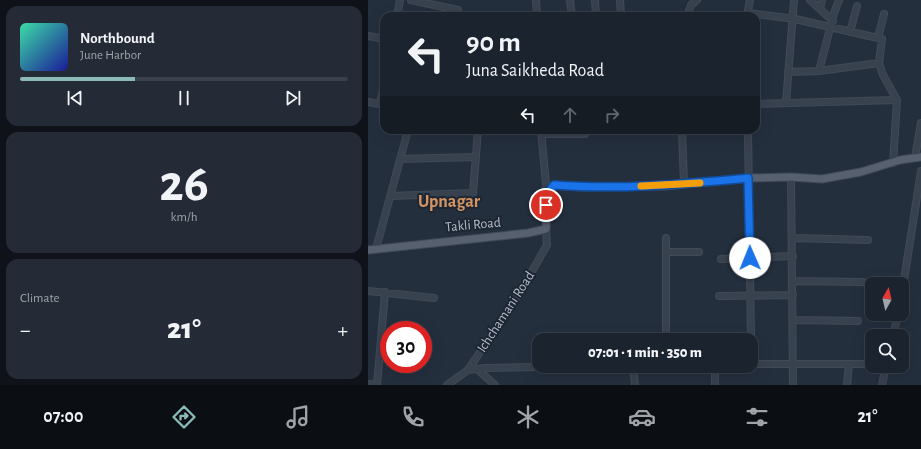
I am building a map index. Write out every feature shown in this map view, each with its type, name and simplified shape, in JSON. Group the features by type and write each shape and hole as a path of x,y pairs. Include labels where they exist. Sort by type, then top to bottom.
{"main road":[{"path":"546,229 547,194 554,185 581,187 684,184 748,178 791,177 822,179 861,172 918,158"},
{"name":"Takli Road","path":"368,250 528,233 546,229"}],"street":[{"path":"398,12 400,0"},
{"path":"411,0 458,10 457,12"},
{"path":"536,0 537,12"},
{"path":"570,0 572,12"},
{"path":"595,0 596,12"},
{"path":"620,0 621,12"},
{"path":"688,12 691,5 697,0"},
{"path":"748,12 750,0"},
{"path":"786,103 791,18 794,0"},
{"path":"810,0 820,9 832,24"},
{"path":"820,9 822,0"},
{"path":"819,71 839,0"},
{"path":"850,32 857,6"},
{"path":"878,38 884,14"},
{"path":"760,16 791,18 832,24 850,32 882,39 879,63 883,75 897,100 893,163"},
{"path":"368,36 380,38"},
{"path":"788,72 819,71 879,63"},
{"path":"760,104 897,100"},
{"path":"368,102 380,105"},
{"path":"918,158 921,123"},
{"path":"376,249 407,134"},
{"path":"391,196 473,193 478,134"},
{"path":"541,134 547,194"},
{"path":"682,134 684,184"},
{"path":"748,134 751,333"},
{"path":"400,159 476,157"},
{"path":"904,277 921,171"},
{"path":"791,177 794,320 793,385"},
{"name":"Ichchamani Road","path":"447,385 468,370 519,294 547,245 546,229"},
{"path":"666,238 666,333"},
{"path":"792,238 868,240"},
{"path":"666,252 699,252"},
{"path":"721,259 792,256"},
{"path":"793,280 863,282"},
{"path":"368,291 434,298"},
{"path":"368,384 376,385 385,292"},
{"path":"719,296 793,295"},
{"path":"794,320 858,321"},
{"path":"758,364 865,364"},
{"path":"847,385 849,364"},
{"path":"468,370 532,368"},
{"path":"477,369 495,385"},
{"path":"634,373 635,385"},
{"path":"715,373 715,385"},
{"path":"882,385 885,373"}],"slow traffic":[{"path":"641,186 666,186 700,183"}],"district":[{"name":"Upnagar","path":"449,202"}],"route":[{"path":"546,205 547,194 554,185 581,187 666,186 748,178 750,258"}]}
